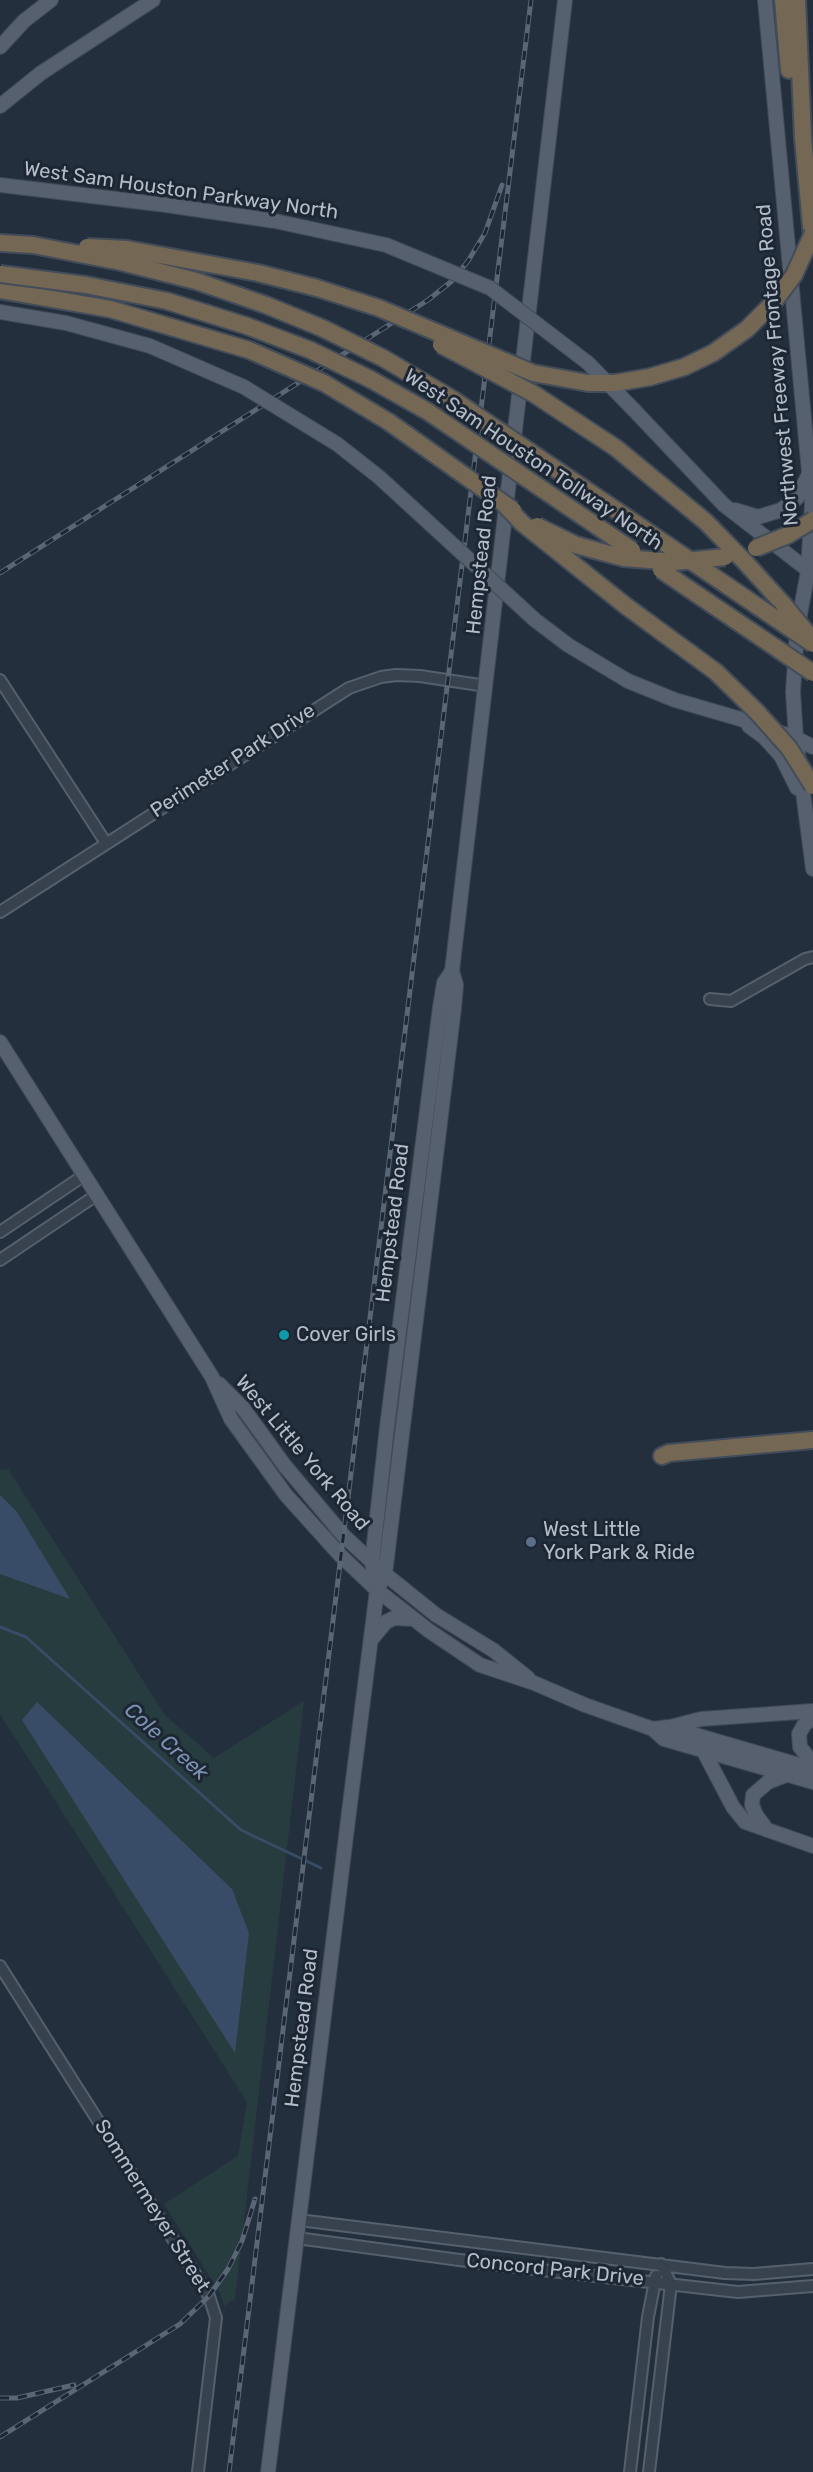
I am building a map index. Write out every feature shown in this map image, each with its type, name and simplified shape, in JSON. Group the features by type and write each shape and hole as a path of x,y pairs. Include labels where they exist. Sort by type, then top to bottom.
{"highway":[{"path":"783,0 791,90 803,138"},
{"path":"796,0 803,138 813,247"},
{"path":"33,245 127,249 268,276 378,308 533,373 588,383 615,383 650,378 684,367 713,353 747,329 773,303 794,275 813,233"},
{"name":"West Sam Houston Tollway North","path":"0,243 33,245 121,262 196,280 266,304 322,328 383,358 454,400 813,642"},
{"path":"199,263 284,287 384,320 448,348 534,394 616,448 706,522 759,577 813,642"},
{"name":"West Sam Houston Tollway North","path":"0,274 102,287 183,306 279,337 362,375 413,402 469,438 813,673"},
{"path":"0,290 65,300 139,316 242,347 280,362 324,383 381,417 546,531 576,545 608,555 658,562 691,562 741,553 772,542 813,511"},
{"path":"504,504 530,530 626,606 716,672 757,712 789,748 813,786"},
{"path":"806,1444 670,1459 662,1456 669,1453 806,1444"}],"main road":[{"path":"0,47 24,21 51,0"},
{"path":"0,106 40,73 153,0"},
{"name":"Hempstead Road","path":"377,1590 385,1574 454,1008 456,985 452,971 566,0"},
{"name":"Northwest Freeway Frontage Road","path":"765,0 813,511 811,572 797,631 793,692 796,738 813,869"},
{"path":"0,175 16,186"},
{"name":"West Sam Houston Parkway North","path":"0,185 275,221 386,245 490,288 588,363 724,505 811,572"},
{"path":"0,312 66,323 150,346 244,387 337,444 379,477 536,620 568,645 628,681 675,700 796,738 813,747"},
{"path":"724,505 758,517 782,510 797,498 809,472"},
{"path":"737,718 764,737 781,756 804,803"},
{"path":"808,838 813,821"},
{"name":"Hempstead Road","path":"268,2472 377,1590 372,1562 440,1007 444,983 452,971"},
{"name":"West Little York Road","path":"0,1042 83,1176 213,1377 231,1419 286,1495 340,1555 377,1590 480,1665 534,1683 585,1705 661,1728 813,1768"},
{"name":"West Little York Road","path":"213,1377 243,1408 308,1494 343,1535 385,1574 435,1615 493,1650 534,1683"},
{"path":"371,1640 386,1622 394,1618 414,1619"},
{"path":"661,1728 701,1719 813,1711"},
{"path":"813,1718 800,1729 799,1740 800,1747 813,1763"},
{"name":"West Little York Road","path":"661,1728 664,1739 813,1782"},
{"path":"702,1750 738,1815 745,1822 813,1846"},
{"path":"767,1830 756,1815 752,1805 753,1795 768,1782 786,1775"}],"street":[{"name":"Perimeter Park Drive","path":"0,912 349,688 381,677 396,675 420,675 486,686"},
{"path":"0,680 106,843"},
{"path":"710,999 731,1001 805,959 813,957"},
{"path":"0,1232 83,1176"},
{"path":"0,1260 96,1196"},
{"name":"Sommermeyer Street","path":"0,1966 209,2296 216,2318 198,2472"},
{"name":"Concord Park Drive","path":"299,2220 725,2273 754,2274 813,2269"},
{"name":"Concord Park Drive","path":"297,2238 489,2264 738,2292 813,2286"},
{"path":"489,2264 491,2244"},
{"path":"630,2472 654,2281 661,2264"},
{"path":"648,2472 671,2284 661,2264"},
{"path":"633,2442 651,2455"}],"green space":[{"path":"8,1469 165,1715 214,1758 304,1701 235,2299 224,2306 220,2293 164,2204 238,2156 247,2102 0,1714 0,1470"}],"water":[{"path":"0,1495 17,1512 70,1599 0,1574"},
{"path":"37,1702 232,1889 249,1933 235,2053 22,1720"}],"waterway":[{"name":"Cole Creek","path":"0,1627 26,1637 241,1830 321,1868"}],"railway":[{"path":"229,2472 531,0"},
{"path":"0,573 428,300 452,281 468,261 485,233 502,185"},
{"path":"0,2437 180,2324 209,2296 228,2269 242,2241 255,2199"},
{"path":"0,2398 17,2398 74,2385"}],"place":[{"name":"Cover Girls","path":"284,1335"},
{"name":"West Little York Park & Ride","path":"531,1542"}]}
